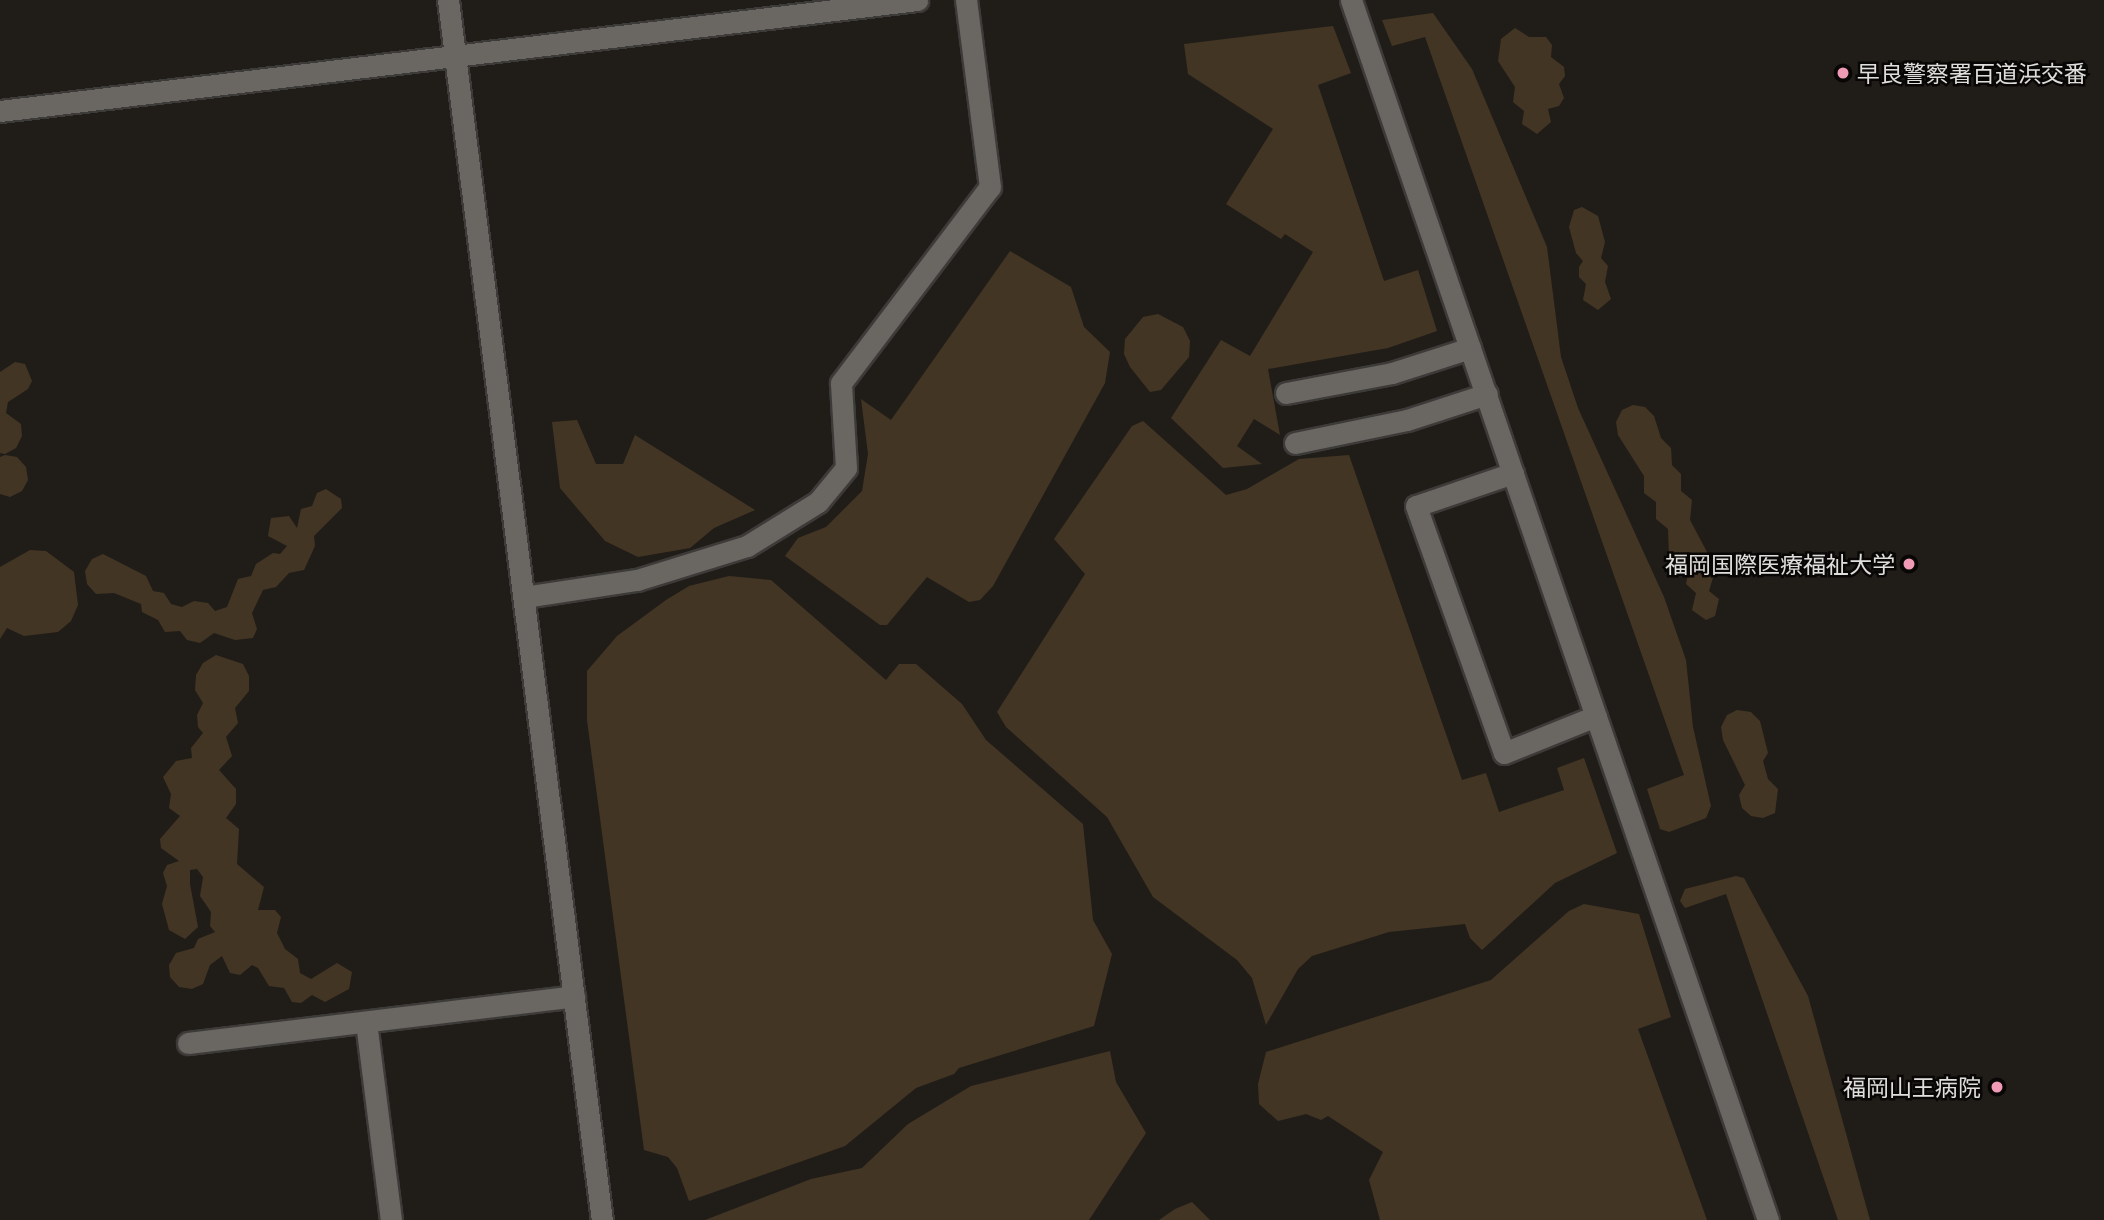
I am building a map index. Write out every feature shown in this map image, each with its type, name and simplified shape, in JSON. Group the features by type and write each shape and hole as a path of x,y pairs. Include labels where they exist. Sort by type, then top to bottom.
{"street":[{"path":"448,0 602,1220"},
{"path":"0,111 917,0"},
{"path":"524,597 637,580 747,546 818,502 846,468 841,383 990,187 965,0"},
{"path":"1351,0 1768,1220"},
{"path":"1286,393 1392,373 1470,348"},
{"path":"1295,443 1407,420 1487,394"},
{"path":"1513,473 1416,506 1504,753 1596,716"},
{"path":"188,1043 574,996"},
{"path":"366,1021 391,1220"}],"shaded area":[{"path":"1433,13 1472,69 1547,247 1561,357 1578,408 1664,597 1686,660 1693,727 1711,806 1706,818 1669,832 1660,829 1647,789 1684,775 1425,37 1392,46 1382,20"},
{"path":"1333,26 1351,73 1318,85 1384,281 1418,270 1437,331 1388,348 1268,369 1280,435 1254,419 1237,446 1262,464 1223,468 1171,418 1221,340 1250,356 1313,252 1285,234 1281,239 1226,204 1273,129 1188,74 1184,44"},
{"path":"1515,28 1529,37 1546,37 1552,45 1551,57 1564,67 1565,76 1559,84 1564,98 1559,106 1548,109 1551,122 1537,134 1522,124 1524,111 1513,102 1515,87 1498,61 1501,39"},
{"path":"1582,207 1598,216 1605,242 1601,258 1608,266 1605,282 1611,299 1598,310 1583,300 1586,284 1579,277 1579,267 1583,261 1576,253 1569,227 1574,210"},
{"path":"1010,251 1071,287 1084,327 1110,352 1105,383 993,586 980,600 969,602 927,577 887,625 880,625 785,556 798,538 826,527 862,491 868,454 861,399 891,420"},
{"path":"1158,314 1183,327 1190,341 1189,357 1161,390 1150,392 1130,367 1124,354 1125,339 1143,317"},
{"path":"15,362 25,364 32,381 28,389 8,402 6,413 21,424 22,436 16,448 5,454 0,453 0,372"},
{"path":"1633,405 1645,407 1654,416 1661,438 1671,448 1672,465 1681,474 1681,491 1692,500 1690,520 1707,552 1700,563 1714,574 1709,591 1719,599 1715,616 1706,620 1692,610 1696,593 1686,584 1689,569 1677,567 1669,558 1668,529 1656,519 1656,502 1644,493 1644,476 1618,435 1616,422 1622,410"},
{"path":"577,420 596,464 623,464 635,435 755,510 714,528 690,548 638,557 605,541 560,488 552,422"},
{"path":"1143,421 1226,495 1247,489 1299,459 1349,455 1462,780 1486,773 1499,812 1564,790 1557,768 1584,758 1617,853 1555,883 1482,950 1470,938 1465,924 1389,932 1312,956 1298,969 1266,1025 1252,978 1237,960 1153,897 1107,817 1006,727 997,712 1085,574 1054,539 1132,426"},
{"path":"0,457 17,457 26,467 28,480 22,491 10,497 0,494"},
{"path":"326,489 341,499 342,508 314,536 315,546 304,570 289,573 276,587 263,590 252,613 257,629 253,638 235,640 214,633 200,643 187,640 180,631 165,632 158,620 142,612 141,604 114,593 96,594 87,584 85,571 92,559 103,554 146,576 153,591 164,593 171,604 182,607 194,601 208,603 215,611 227,607 238,579 251,576 256,564 273,553 280,554 287,546 268,536 271,518 289,516 297,528 301,509 312,506 317,493"},
{"path":"30,550 46,551 74,572 78,605 71,621 58,632 24,636 7,628 0,639 0,567"},
{"path":"729,576 771,580 886,680 899,664 916,664 962,704 986,740 1083,824 1093,920 1112,954 1094,1026 959,1068 954,1074 916,1088 845,1146 689,1201 677,1168 668,1157 644,1150 587,720 587,671 617,636 666,600 689,586"},
{"path":"216,655 243,664 249,676 249,691 235,708 238,723 226,737 232,756 219,770 236,789 236,804 226,818 239,829 237,864 264,887 258,910 275,910 281,917 277,933 285,949 298,959 300,973 311,979 337,963 352,972 349,989 325,1002 312,995 301,1003 292,1002 284,988 269,986 258,968 252,965 240,975 230,973 222,956 210,965 203,984 192,989 179,987 170,977 169,965 176,953 194,948 198,939 215,932 210,926 211,912 200,896 203,877 197,869 190,870 190,884 198,927 185,939 169,930 162,904 167,886 163,873 167,865 179,861 161,848 160,839 180,816 169,808 171,794 163,777 176,761 192,758 191,748 203,733 198,727 197,715 203,703 195,690 196,675 203,663"},
{"path":"1737,710 1751,712 1760,721 1768,753 1763,761 1768,779 1778,789 1775,813 1763,818 1751,816 1742,808 1739,795 1745,785 1723,740 1721,727 1727,715"},
{"path":"1736,876 1744,878 1808,996 1870,1220 1838,1220 1726,894 1685,908 1680,901 1685,889"},
{"path":"1584,904 1639,914 1671,1017 1638,1029 1707,1220 1380,1220 1369,1180 1383,1152 1328,1116 1321,1120 1306,1114 1278,1121 1259,1104 1258,1084 1266,1052 1491,980 1569,911"},
{"path":"1110,1051 1116,1082 1146,1133 1089,1220 705,1220 811,1179 862,1168 908,1124 971,1086"},
{"path":"1192,1202 1210,1220 1159,1220 1175,1209"}],"place":[{"name":"早良警察署百道浜交番","path":"1843,73"},
{"name":"福岡国際医療福祉大学","path":"1909,564"},
{"name":"福岡山王病院","path":"1997,1087"}]}
